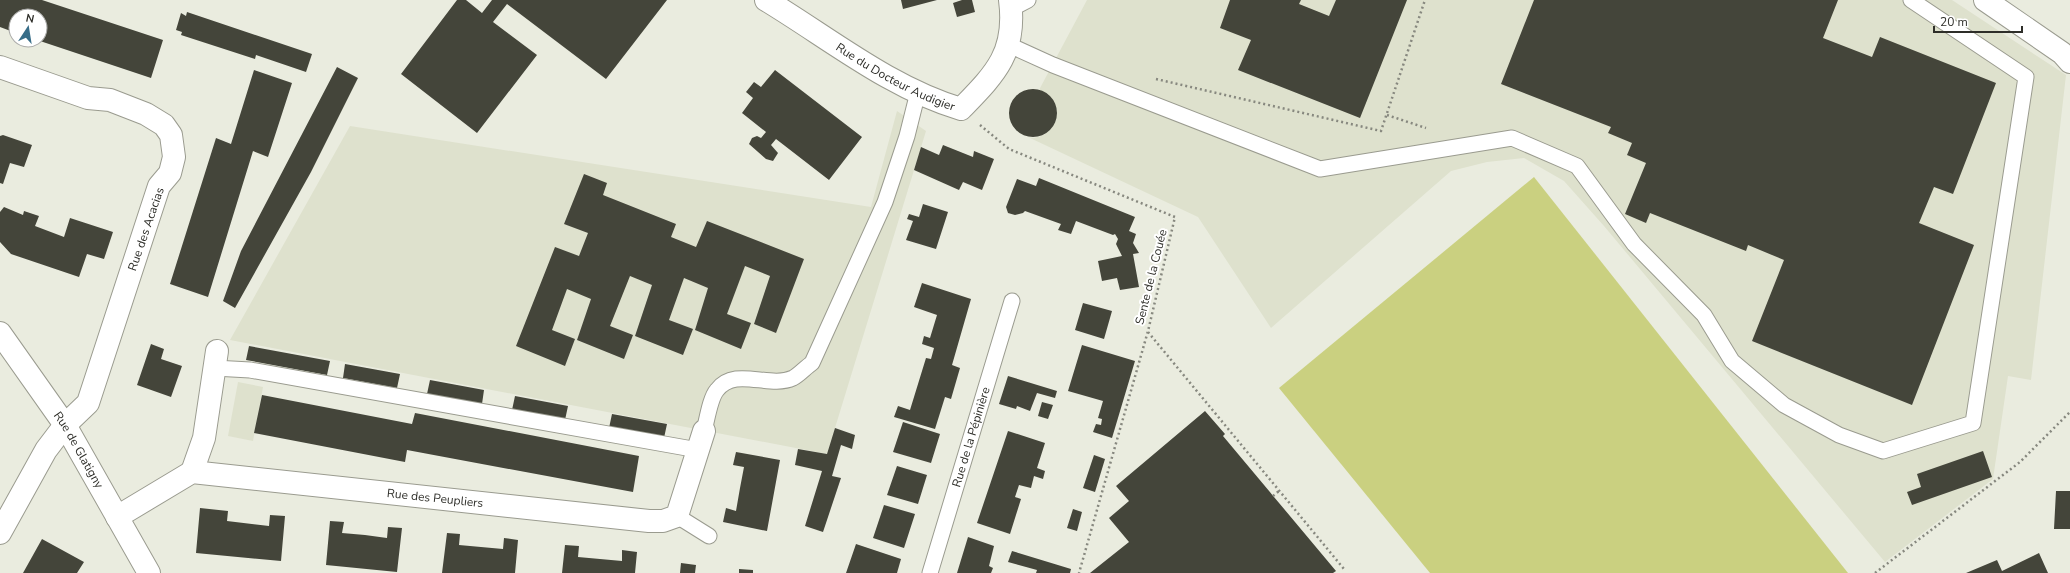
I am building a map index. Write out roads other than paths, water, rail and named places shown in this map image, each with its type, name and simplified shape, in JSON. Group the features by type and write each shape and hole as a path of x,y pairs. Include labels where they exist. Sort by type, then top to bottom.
{"street":[{"name":"Rue du Docteur Audigier","path":"766,0 890,78 935,101 961,109 998,68 1009,45 1016,3"},
{"path":"1985,0 2062,54 2070,62"},
{"name":"Rue des Acacias","path":"0,67 88,98 110,100 146,114 164,125 171,135 174,157 170,173 159,186 88,403 65,425 46,450 0,533"},
{"name":"Rue de Glatigny","path":"0,333 65,425 149,573"},
{"path":"117,517 192,472 204,438 215,360"},
{"path":"677,516 701,440"},
{"name":"Rue des Peupliers","path":"192,472 649,522 664,521 677,516"}],"lane":[{"path":"1009,45 1053,65 1320,169 1512,138 1577,166 1634,244 1704,315 1732,362 1784,405 1839,434 1882,451 1972,423 2026,77 1911,0"},
{"path":"215,360 250,370 701,440 716,391 724,383 740,378 778,381 792,378 812,363 885,202 907,136 918,92"},
{"name":"Rue de la Pépinière","path":"930,573 1012,301"},
{"path":"677,516 710,536"}]}
